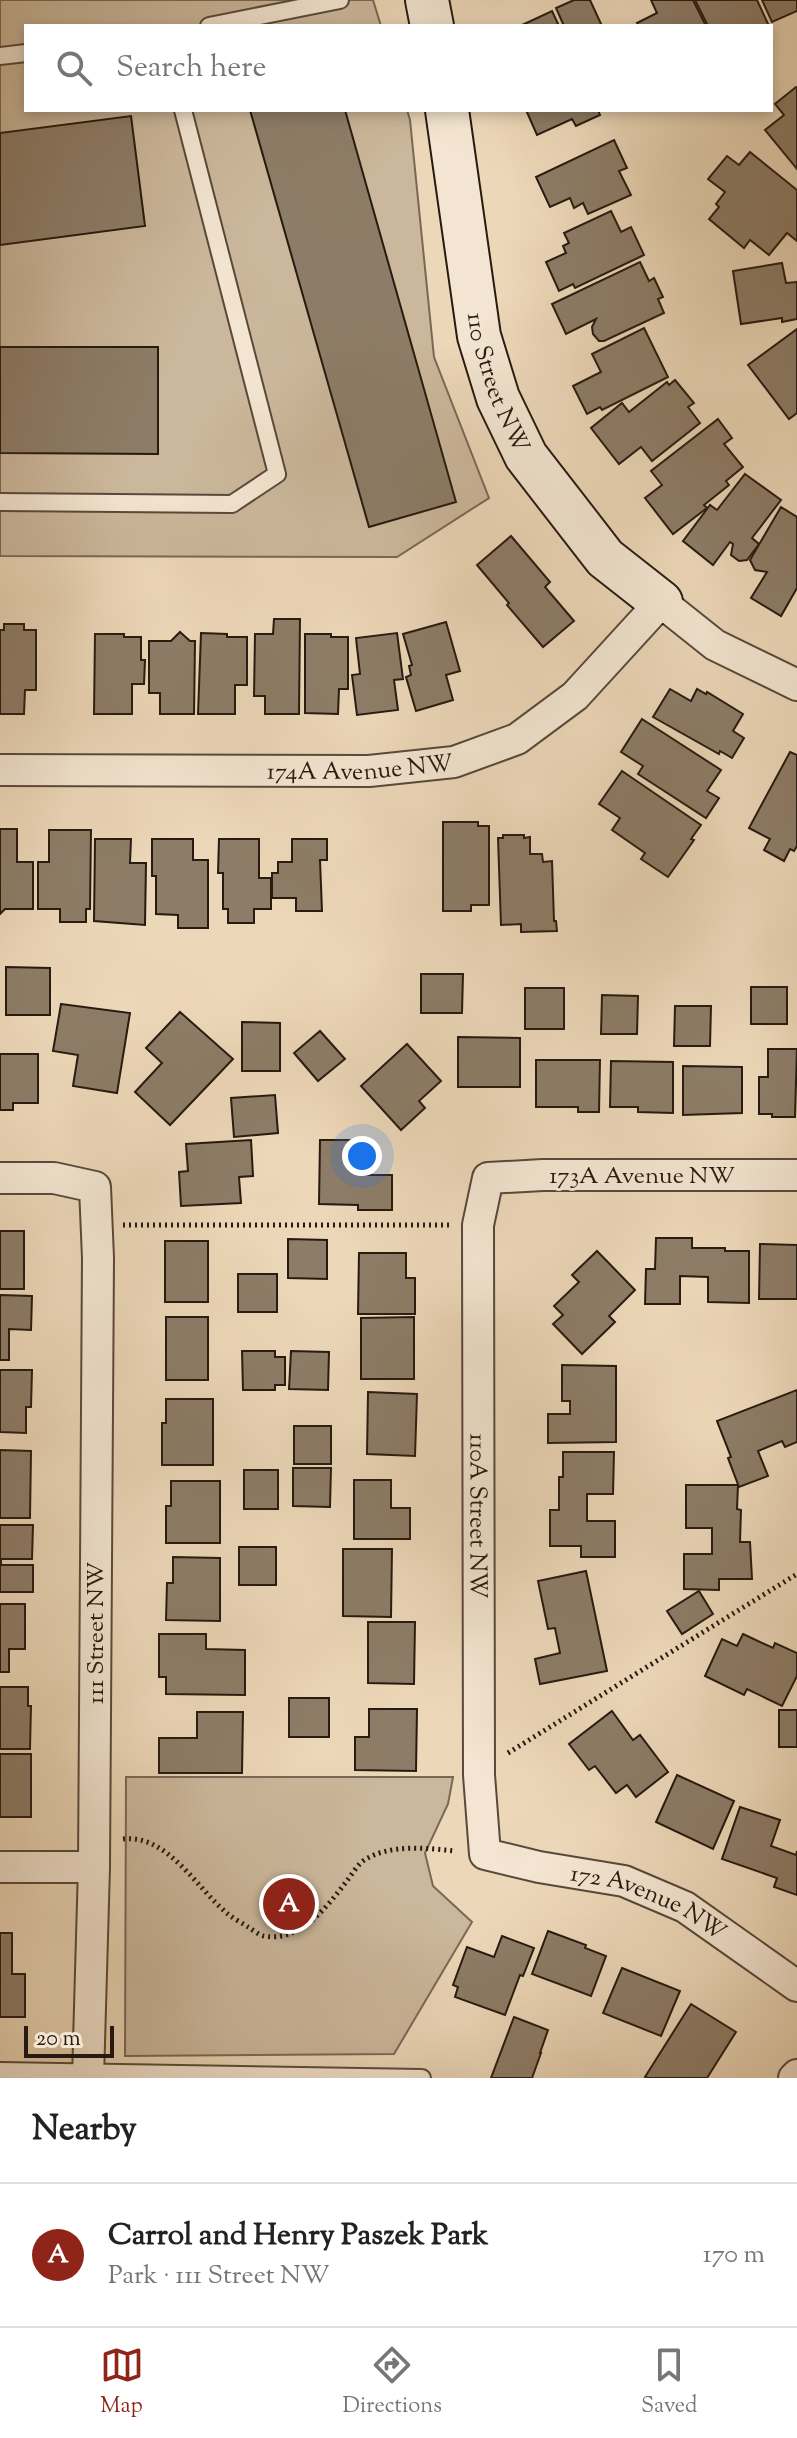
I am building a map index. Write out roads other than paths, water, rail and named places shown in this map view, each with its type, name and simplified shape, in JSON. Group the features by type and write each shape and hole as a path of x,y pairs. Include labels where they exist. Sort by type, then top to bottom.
{"street":[{"path":"427,0 432,24"},
{"name":"110 Street NW","path":"447,112 479,336 498,398 526,456 605,558 661,602"},
{"path":"661,602 715,645 797,685"},
{"name":"174A Avenue NW","path":"0,770 369,771 454,762 517,739 575,696 661,602"},
{"name":"173A Avenue NW","path":"488,1178 543,1175 797,1175"},
{"name":"111 Street NW","path":"0,1178 54,1178 95,1187 98,1226 94,1867 88,2074"},
{"name":"110A Street NW","path":"485,1854 479,1775 478,1225 488,1178"},
{"name":"172 Avenue NW","path":"485,1854 539,1867 624,1881 685,1907 797,1986"},
{"path":"0,1867 94,1867"}],"lane":[{"path":"219,24 340,0"},
{"path":"0,56 24,53"},
{"path":"0,502 232,504 277,474 184,112"},
{"path":"0,2071 422,2078"}],"place":[{"name":"Carrol and Henry Paszek Park","path":"289,1904"}]}
